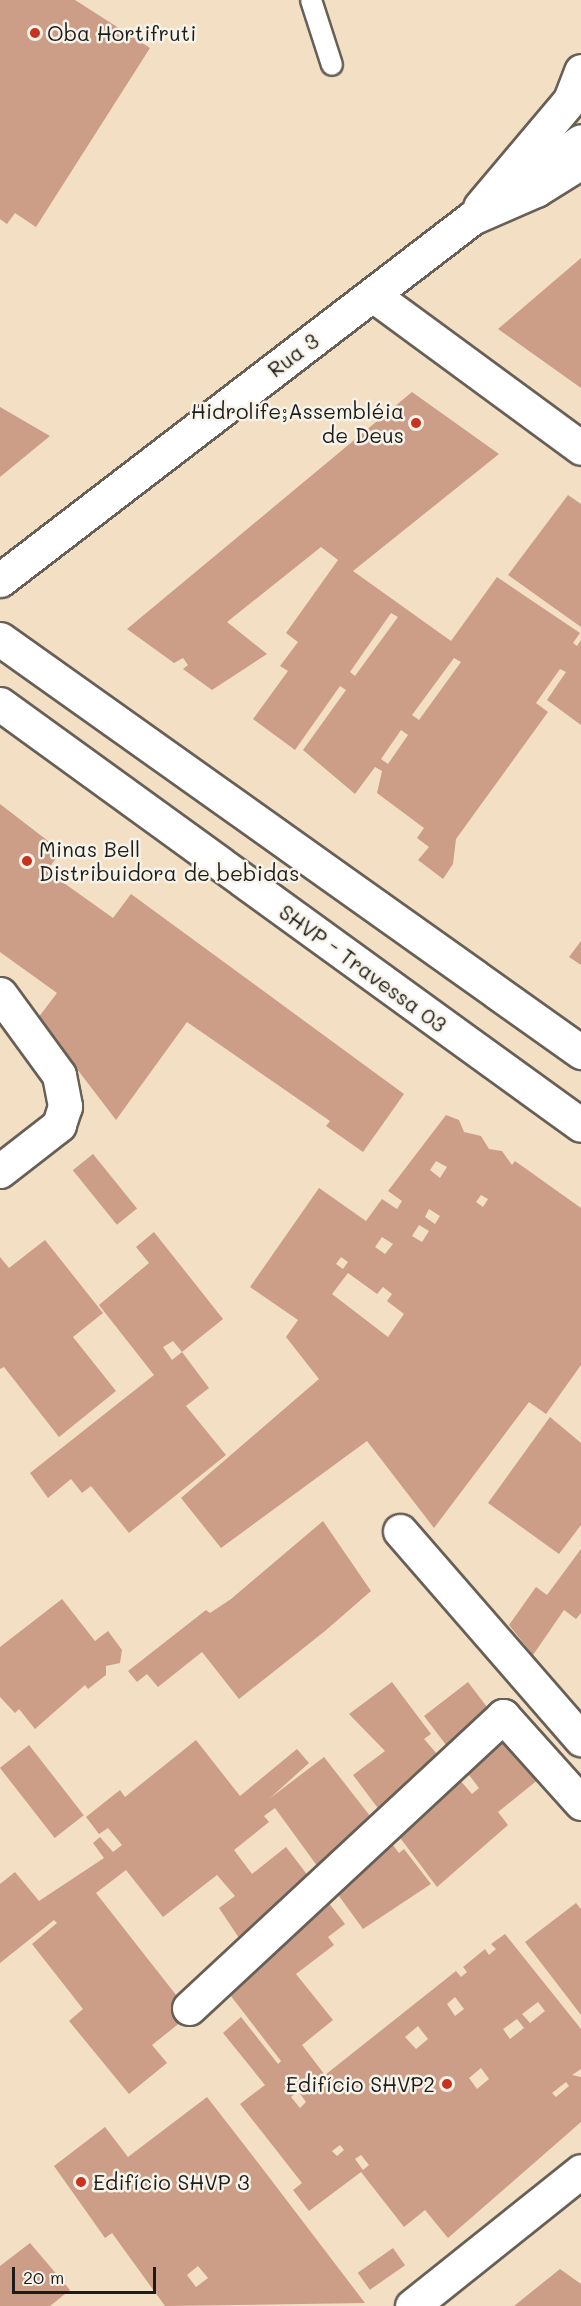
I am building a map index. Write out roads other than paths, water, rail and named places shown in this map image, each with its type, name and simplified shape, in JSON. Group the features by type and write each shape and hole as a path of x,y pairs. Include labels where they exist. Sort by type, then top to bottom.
{"street":[{"path":"472,218 570,100 581,71"},
{"path":"472,218 581,141"},
{"path":"472,218 536,190 581,162"},
{"name":"Rua 3","path":"0,580 472,218"},
{"path":"373,295 581,448"},
{"path":"0,639 581,1052"},
{"name":"SHVP - Travessa 03","path":"0,704 581,1125"},
{"path":"0,994 59,1075 65,1106 59,1125 0,1171"},
{"path":"400,1531 581,1738"},
{"path":"189,2008 503,1716 581,1803"},
{"path":"412,2306 581,2171"}],"lane":[{"path":"311,0 332,65"}],"place":[{"name":"Oba Hortifruti","path":"35,33"},
{"name":"Hidrolife;Assembléia de Deus","path":"416,423"},
{"name":"Minas Bell Distribuidora de bebidas","path":"27,861"},
{"name":"Edifício SHVP2","path":"447,2084"},
{"name":"Edifício SHVP 3","path":"81,2182"}]}
